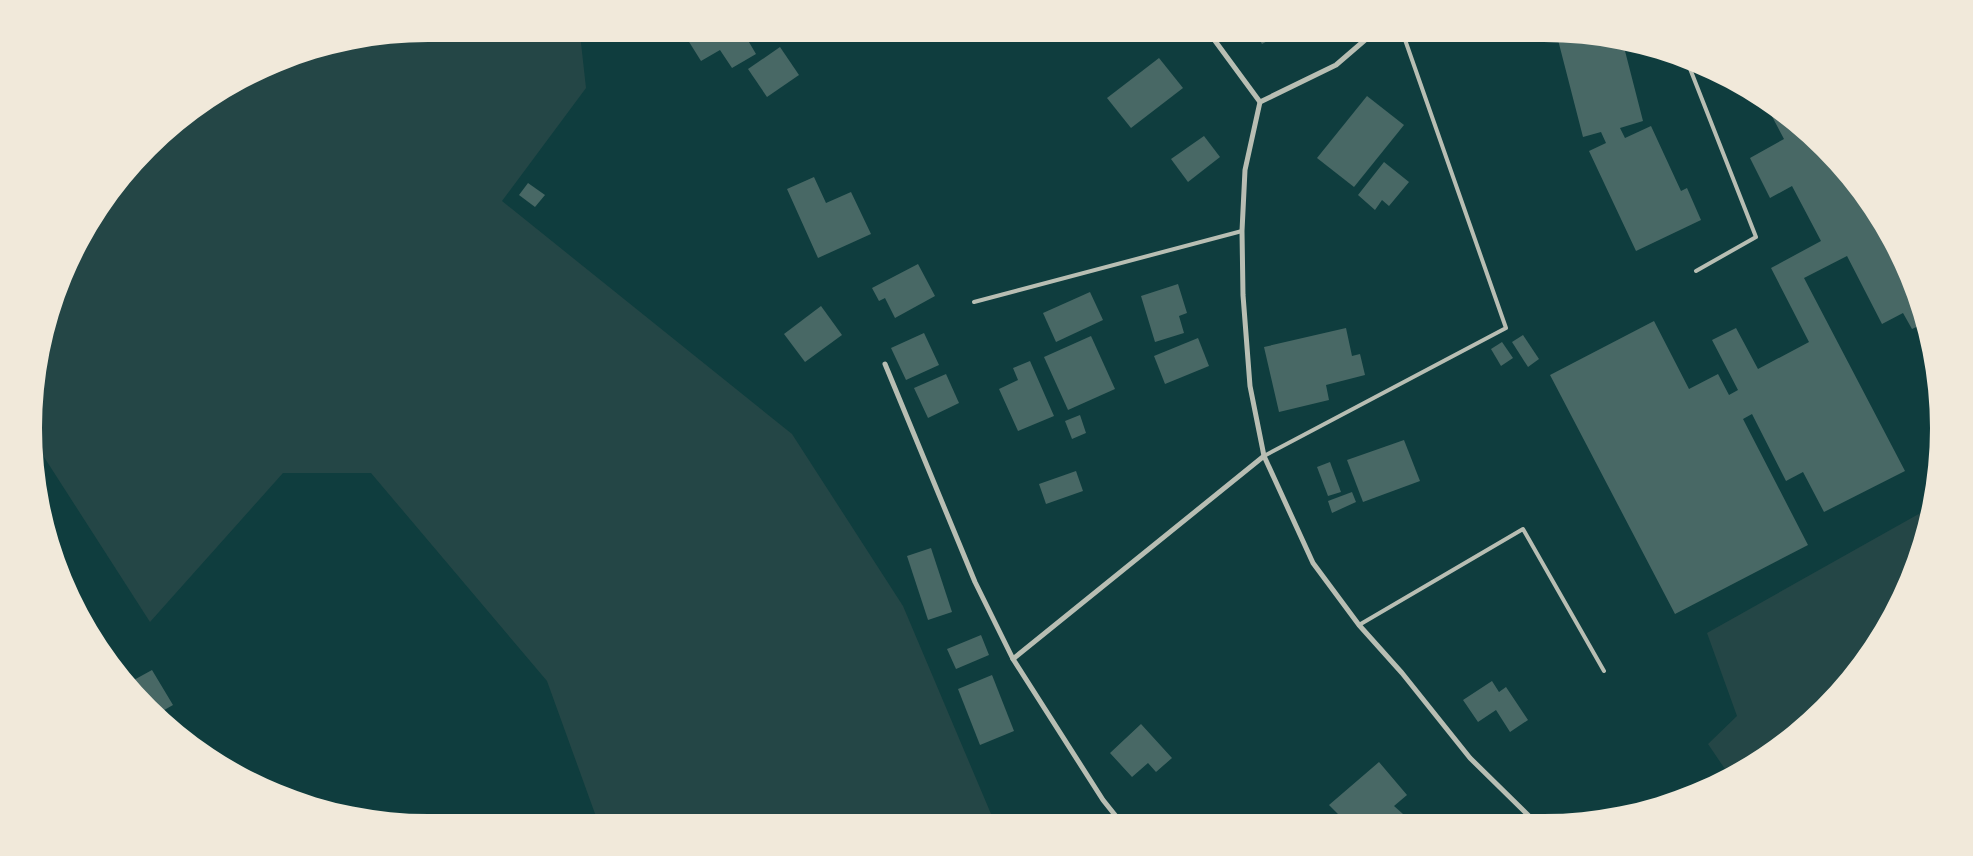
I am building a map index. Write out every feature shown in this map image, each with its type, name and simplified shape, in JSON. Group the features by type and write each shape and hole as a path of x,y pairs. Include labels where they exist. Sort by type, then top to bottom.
{"street":[{"path":"1216,42 1260,102 1244,170 1242,231 1243,295 1250,386 1264,456 1313,564 1359,625 1402,673 1470,758 1527,814"},
{"path":"1260,102 1336,65 1363,42"},
{"path":"885,364 975,582 1013,659 1103,800 1114,814"},
{"path":"1013,659 1264,456"}],"lane":[{"path":"1264,456 1506,328 1406,42"},
{"path":"1691,71 1756,237 1696,271"},
{"path":"974,302 1242,231"},
{"path":"1359,625 1524,529 1604,671"}],"shaded area":[{"path":"581,42 586,88 502,201 792,434 903,606 991,814 595,814 547,681 371,473 283,473 150,622 43,453 43,403 46,378 50,353 63,304 82,257 107,214 122,193 155,155 193,122 214,107 257,82 304,63 353,50 403,43"},
{"path":"1921,513 1910,552 1891,599 1866,642 1851,663 1818,701 1780,734 1725,769 1708,744 1737,716 1707,633"}],"building":[{"path":"689,42 749,42 756,54 732,68 720,50 701,61"},
{"path":"1559,43 1625,51 1643,121 1620,128 1625,138 1651,126 1681,191 1687,188 1701,220 1636,251 1589,151 1606,143 1601,132 1583,137"},
{"path":"780,47 799,75 767,97 748,69"},
{"path":"1159,58 1183,88 1131,128 1107,98"},
{"path":"1367,96 1404,125 1354,187 1317,158"},
{"path":"1772,116 1818,155 1851,193 1866,214 1891,257 1910,304 1917,327 1912,329 1903,313 1882,324 1847,256 1804,278 1905,471 1824,512 1803,472 1786,481 1752,414 1743,419 1808,545 1675,614 1550,375 1654,321 1689,389 1718,374 1729,395 1738,390 1712,340 1736,328 1758,369 1809,342 1771,268 1821,241 1792,186 1770,198 1750,158 1784,139"},
{"path":"1204,136 1220,157 1188,182 1171,159"},
{"path":"1384,162 1409,182 1389,206 1382,200 1375,210 1358,195"},
{"path":"814,177 826,203 851,192 871,234 818,258 787,189"},
{"path":"528,183 545,195 535,207 519,195"},
{"path":"918,264 935,296 895,318 885,298 879,301 872,288"},
{"path":"1178,284 1187,313 1179,316 1184,333 1155,342 1141,296"},
{"path":"1090,292 1103,320 1056,342 1043,313"},
{"path":"821,306 842,335 805,362 784,334"},
{"path":"1346,328 1352,356 1360,354 1365,375 1326,385 1329,400 1279,412 1264,347"},
{"path":"924,333 939,365 906,380 891,348"},
{"path":"1523,335 1539,359 1528,367 1512,342"},
{"path":"1091,336 1115,389 1068,410 1044,357"},
{"path":"1198,338 1209,366 1165,384 1154,356"},
{"path":"1502,342 1513,358 1501,366 1491,349"},
{"path":"1030,361 1054,416 1018,431 999,389 1018,380 1013,368"},
{"path":"946,374 959,403 928,418 914,388"},
{"path":"1080,415 1086,433 1072,439 1065,421"},
{"path":"1404,440 1420,481 1363,502 1347,460"},
{"path":"1330,462 1341,492 1328,496 1317,467"},
{"path":"1076,471 1083,491 1046,504 1039,484"},
{"path":"1352,492 1356,502 1332,513 1328,501"},
{"path":"931,548 952,612 928,620 907,556"},
{"path":"981,635 989,655 956,669 947,649"},
{"path":"152,670 173,705 165,710 136,679"},
{"path":"992,675 1014,731 980,745 958,689"},
{"path":"1492,681 1499,692 1506,687 1528,720 1510,732 1496,710 1478,722 1463,700"},
{"path":"1141,724 1172,758 1156,772 1148,763 1132,777 1110,753"},
{"path":"1379,762 1407,795 1394,806 1403,814 1338,814 1329,805"}]}
